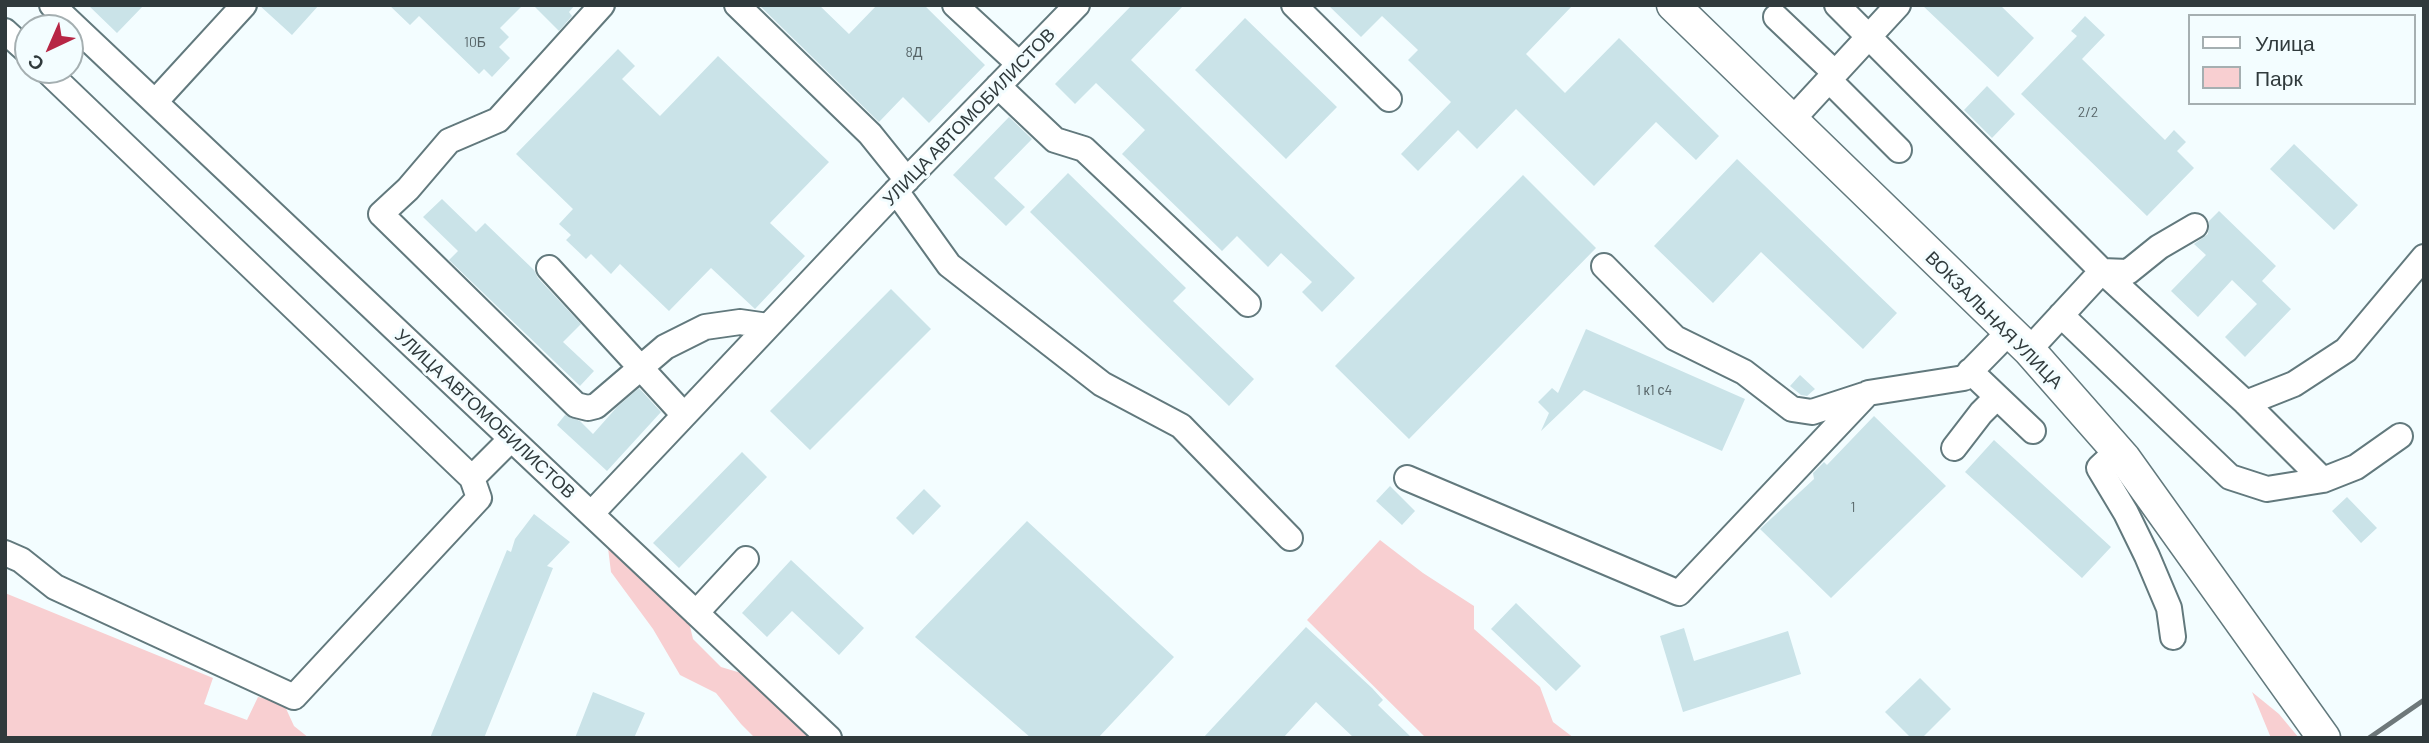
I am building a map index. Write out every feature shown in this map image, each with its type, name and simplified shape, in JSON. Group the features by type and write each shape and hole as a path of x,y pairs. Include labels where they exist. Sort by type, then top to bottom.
{"main road":[{"name":"ВОКЗАЛЬНАЯ УЛИЦА","path":"1674,5 2019,341 2117,451 2256,641 2323,738"}],"street":[{"name":"УЛИЦА АВТОМОБИЛИСТОВ","path":"52,5 591,514 901,185 1077,5"},
{"path":"155,102 244,5"},
{"path":"602,5 498,120 449,141 408,189 381,214 576,405 587,408 596,406 665,347 705,327 740,322 768,326"},
{"path":"737,5 870,134 949,265 1102,384 1181,426 1290,538"},
{"path":"955,5 1019,64"},
{"path":"1294,5 1389,99"},
{"path":"1837,5 2102,271 2246,403 2323,480"},
{"path":"1791,121 1898,5"},
{"path":"1776,17 1899,149"},
{"path":"5,553 22,560 55,587 294,697 479,498 472,478 61,84"},
{"path":"998,86 1055,140 1084,149 1248,304"},
{"path":"1604,266 1675,338 1744,372 1792,409 1812,412 1868,393 1964,377 2061,315 2102,271 2128,272 2160,247 2195,226"},
{"path":"2246,403 2294,384 2346,351 2424,257"},
{"path":"549,268 684,415"},
{"path":"2061,315 2230,477 2267,489 2323,480 2356,467 2400,436"},
{"path":"1970,372 2033,431"},
{"path":"1407,478 1679,593 1868,393"},
{"path":"1954,448 1997,397"},
{"path":"472,478 511,439"},
{"path":"2117,451 2099,468 2132,524 2147,556 2169,608 2173,637"},
{"path":"591,514 829,738"},
{"path":"696,613 746,559"}],"green space":[{"path":"1380,540 1423,573 1474,606 1474,629 1540,687 1553,722 1574,738 1426,738 1307,620"},
{"path":"608,548 688,618 693,639 721,667 751,676 816,738 755,738 716,693 680,675 653,629 611,572"},
{"path":"5,593 213,678 204,704 247,720 258,697 283,702 294,726 309,738 5,738"},
{"path":"2252,692 2279,714 2299,738 2271,738"}],"building":[{"path":"88,5 144,5 117,33"},
{"path":"259,5 319,5 292,35"},
{"path":"389,5 523,5 500,28 509,37 499,47 510,58 492,77 484,69 479,74 419,16 410,25"},
{"path":"533,5 575,5 569,12 572,16 559,31"},
{"path":"759,5 819,5 849,34 877,5 924,5 985,65 929,123 903,97 879,122"},
{"path":"1132,5 1184,5 1131,60 1355,278 1322,312 1302,292 1312,282 1281,253 1268,267 1237,236 1222,251 1122,154 1145,130 1096,83 1075,104 1055,84"},
{"path":"1328,5 1573,5 1526,54 1565,93 1619,38 1719,136 1696,160 1656,122 1594,186 1516,109 1477,149 1458,130 1418,171 1401,154 1451,102 1408,60 1418,50 1382,16 1361,37"},
{"path":"1922,5 2000,5 2034,38 1998,77"},
{"path":"2085,16 2105,35 2082,59 2165,140 2174,130 2186,142 2177,151 2194,168 2147,216 2021,94 2077,36 2071,31"},
{"path":"1245,18 1337,107 1286,159 1195,70"},
{"path":"618,49 635,66 622,79 660,116 718,56 829,162 770,223 805,256 755,309 711,268 669,311 620,264 611,274 591,254 586,259 566,240 571,235 559,224 573,209 516,154"},
{"path":"1987,86 2015,114 1992,138 1964,110"},
{"path":"1009,117 1032,139 994,178 1025,207 1006,226 953,175"},
{"path":"2294,144 2358,205 2334,230 2270,169"},
{"path":"1737,159 1897,313 1863,349 1761,252 1713,303 1654,246"},
{"path":"1068,173 1186,288 1173,301 1254,379 1229,406 1030,212"},
{"path":"1523,175 1596,248 1409,439 1335,366"},
{"path":"442,199 476,232 485,223 534,270 538,278 581,324 563,342 594,371 580,386 449,260 458,251 423,217"},
{"path":"2219,211 2276,266 2262,281 2291,309 2245,357 2225,337 2257,304 2232,280 2198,317 2171,291 2206,255 2194,244 2208,234 2209,221"},
{"path":"891,289 931,329 810,450 770,411"},
{"path":"1586,329 1745,399 1722,451 1584,390 1541,431 1549,413 1538,402 1552,388 1558,393"},
{"path":"1800,375 1815,389 1807,396 1801,395 1790,386"},
{"path":"639,388 661,412 607,471 557,425 565,415 580,421 593,434 617,407"},
{"path":"1874,416 1946,486 1831,598 1760,529 1814,479 1813,473 1824,462 1827,465"},
{"path":"1994,440 2111,547 2082,578 1965,472"},
{"path":"742,452 767,477 679,568 653,543"},
{"path":"1390,486 1415,511 1402,525 1376,501"},
{"path":"924,489 941,506 913,535 896,518"},
{"path":"2347,497 2377,528 2361,543 2332,511"},
{"path":"534,514 570,542 547,566 553,568 484,738 430,738 507,550 511,552 515,539"},
{"path":"1027,521 1174,657 1098,738 1031,738 915,637"},
{"path":"791,560 864,628 839,655 792,611 767,637 742,613"},
{"path":"1516,603 1581,666 1556,691 1491,629"},
{"path":"1306,627 1372,688 1383,700 1378,705 1412,738 1354,738 1316,702 1283,738 1203,738"},
{"path":"1684,628 1694,661 1788,631 1801,674 1683,712 1660,636"},
{"path":"1920,678 1951,709 1922,738 1911,738 1885,712"},
{"path":"593,692 645,713 634,738 575,738"}],"railway":[{"path":"2369,738 2424,700"}]}
